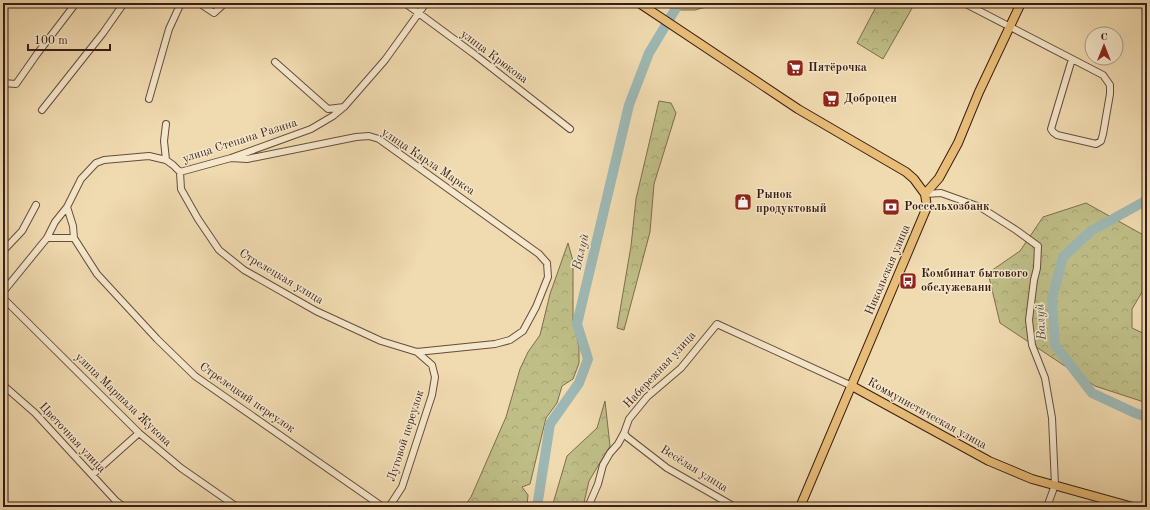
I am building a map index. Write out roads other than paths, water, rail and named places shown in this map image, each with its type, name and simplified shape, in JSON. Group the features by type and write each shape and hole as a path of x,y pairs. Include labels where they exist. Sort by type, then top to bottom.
{"main road":[{"path":"640,4 798,108 906,172 914,179 926,194 939,178 958,142 979,92 1021,3"},
{"name":"Никольская улица","path":"800,507 927,207 926,194"},
{"name":"Коммунистическая улица","path":"852,386 989,461 1032,479 1133,507"}],"street":[{"path":"3,83 16,84 76,3"},
{"path":"42,110 103,33 124,3"},
{"path":"149,99 170,29 181,3"},
{"path":"199,3 214,13 225,3"},
{"name":"улица Крюкова","path":"405,3 474,54 570,129"},
{"name":"улица Степана Разина","path":"3,292 47,238 55,222 67,207 81,179 96,163 104,160 149,156 166,160 180,172 231,158 311,129 333,116 344,107 385,60 426,3"},
{"path":"964,3 1103,75 1110,85 1103,134 1101,141 1096,144 1057,135 1052,132 1051,129 1072,59"},
{"path":"275,62 328,109 344,107"},
{"path":"166,124 164,141 166,160"},
{"name":"улица Карла Маркса","path":"231,158 247,159 356,137 369,136 379,139 539,254 547,263 548,277 536,307 523,331 510,340 495,344 417,352"},
{"name":"Стрелецкая улица","path":"180,172 181,189 198,219 219,250 244,270 316,312 380,341 417,352"},
{"path":"926,194 941,193 980,207 1038,246 1037,268 1029,316 1032,345 1045,378 1052,418 1055,485 1047,507"},
{"path":"3,251 22,231 36,205"},
{"name":"Стрелецкий переулок","path":"67,207 73,226 74,238 97,274 157,340 195,376 383,507"},
{"path":"47,238 74,238"},
{"name":"улица Маршала Жукова","path":"3,298 139,433 181,468 237,507"},
{"name":"Коммунистическая улица","path":"717,324 852,386"},
{"name":"Набережная улица","path":"588,507 598,484 603,465 624,433 629,419 648,396 681,368 717,324"},
{"name":"Луговой переулок","path":"389,507 402,487 432,395 435,378 432,365 417,352"},
{"name":"Цветочная улица","path":"3,385 35,413 116,501 124,507"},
{"path":"92,475 139,433"},
{"name":"Весёлая улица","path":"624,433 627,437 667,468 734,507"}],"waterway":[{"name":"Валуй","path":"537,507 550,424 579,383 588,359 577,324 629,105 649,53 679,3"},
{"name":"Валуй","path":"1144,3 1147,10"},
{"name":"Валуй","path":"1147,200 1091,231 1063,257 1052,299 1055,345 1092,393 1147,417"}],"place":[{"name":"Пятёрочка","path":"795,68"},
{"name":"Доброцен","path":"831,99"},
{"name":"Рынок продуктовый","path":"743,202"},
{"name":"Россельхозбанк","path":"891,207"},
{"name":"Комбинат бытового обслужевани","path":"908,281"}]}
